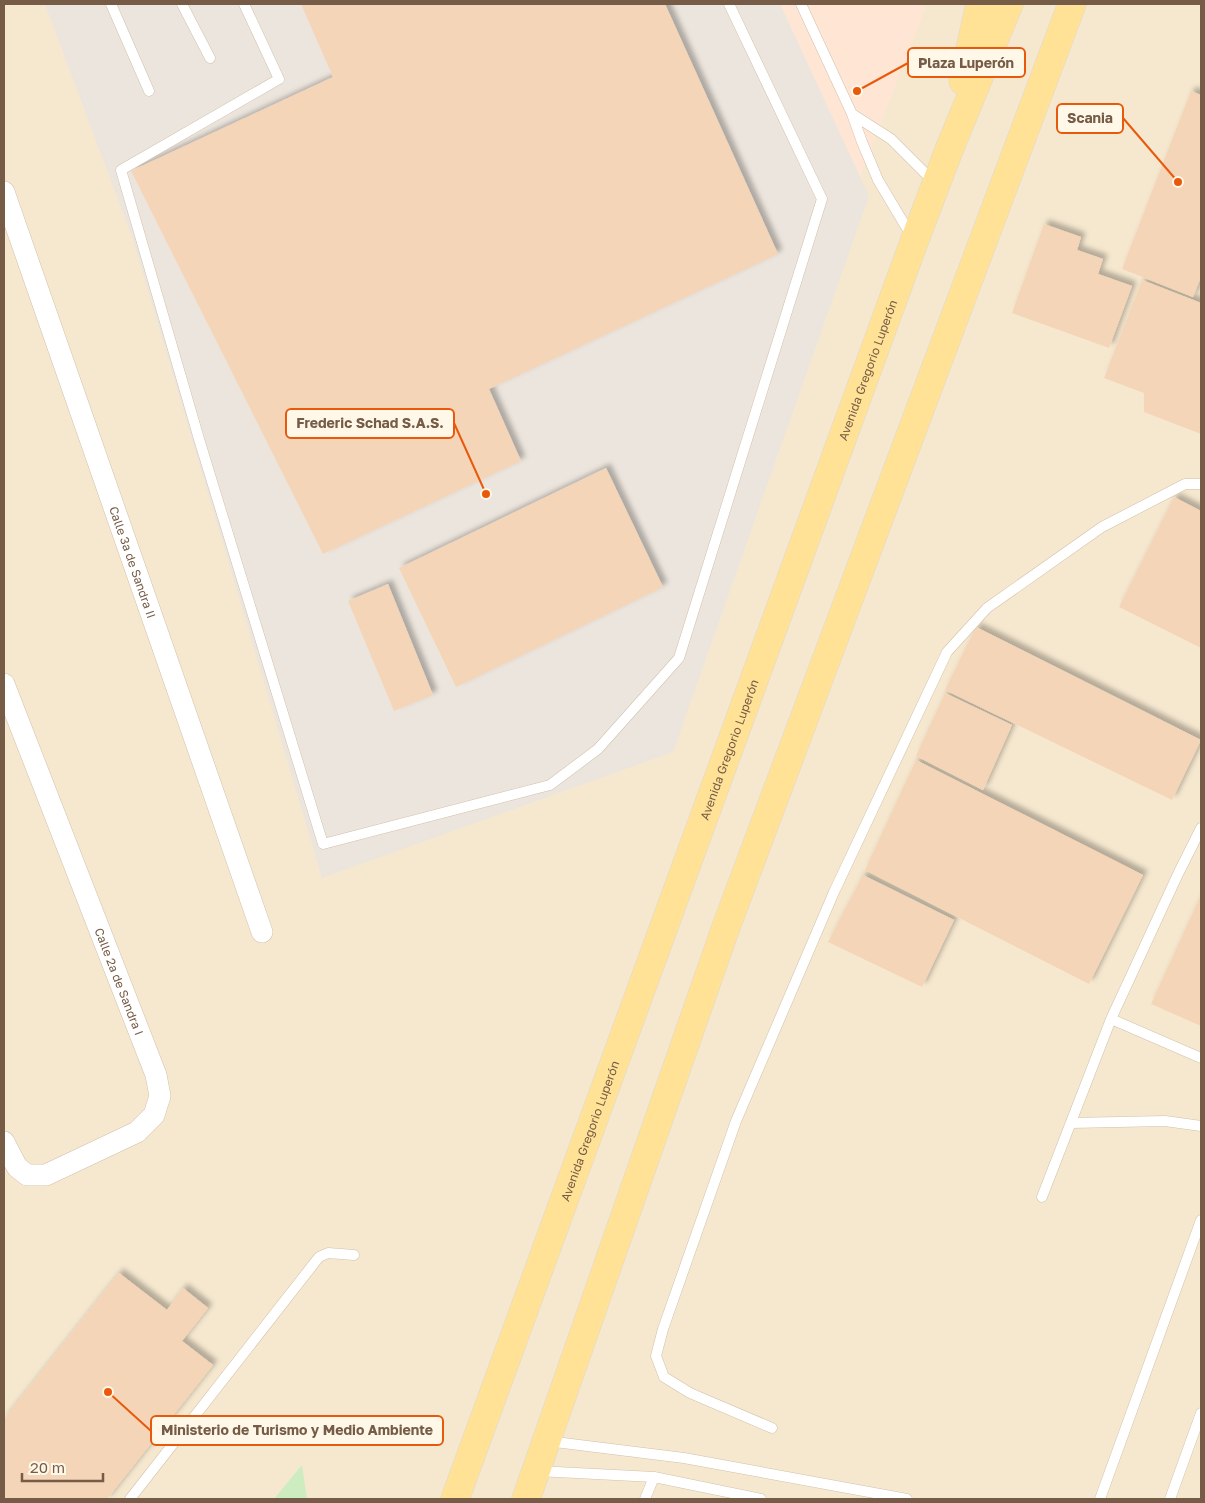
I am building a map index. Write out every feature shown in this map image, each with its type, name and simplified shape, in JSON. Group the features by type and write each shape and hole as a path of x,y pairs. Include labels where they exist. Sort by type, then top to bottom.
{"main road":[{"path":"948,150 980,4"},
{"name":"Avenida Gregorio Luperón","path":"455,1499 948,150 1008,4"},
{"path":"526,1499 726,926 1072,4"}],"street":[{"name":"Calle 3a de Sandra II","path":"4,192 262,932"},
{"name":"Calle 2a de Sandra I","path":"4,684 156,1075 160,1096 154,1115 138,1132 46,1175 27,1175 17,1167 5,1146"}],"lane":[{"path":"111,4 149,91"},
{"path":"182,4 210,58"},
{"path":"244,4 279,79 121,170 199,439 323,844 550,785 598,749 680,658 822,199 729,4"},
{"path":"801,4 852,114 878,180 914,242"},
{"path":"852,114 892,139 936,184"},
{"path":"772,1428 690,1393 664,1377 656,1356 663,1329 736,1122 834,892 947,652 988,608 1102,527 1185,484 1201,484"},
{"path":"1042,1196 1111,1019 1201,828"},
{"path":"1111,1019 1201,1058"},
{"path":"1071,1123 1165,1121 1201,1126"},
{"path":"1100,1499 1201,1220"},
{"path":"130,1499 319,1257 333,1253 354,1255"},
{"path":"1170,1499 1201,1413"},
{"path":"546,1441 684,1458 907,1499"},
{"path":"536,1471 654,1477 761,1499"},
{"path":"645,1499 654,1477"},
{"path":"709,1499 714,1489"}],"shaded area":[{"path":"4,4 1201,4 1201,1499 4,1499"},
{"path":"45,4 780,4 869,196 673,752 322,878 132,237"},
{"path":"780,4 927,4 860,178"}],"green space":[{"path":"302,1465 307,1499 274,1499"}],"building":[{"path":"301,4 665,4 778,254 489,389 521,461 323,554 131,171 333,77"},
{"path":"1191,91 1201,95 1201,277 1193,297 1122,269"},
{"path":"1044,224 1081,237 1077,250 1103,259 1098,274 1132,286 1109,348 1012,313"},
{"path":"1142,280 1201,303 1201,434 1144,412 1144,393 1104,378"},
{"path":"606,468 663,587 456,687 399,568"},
{"path":"1174,497 1201,511 1201,648 1119,607"},
{"path":"388,584 433,695 394,711 348,601"},
{"path":"976,627 1201,740 1172,800 945,690"},
{"path":"945,693 1012,725 983,790 916,756"},
{"path":"916,760 1143,875 1089,984 865,870"},
{"path":"863,875 954,920 922,987 828,942"},
{"path":"1201,895 1201,1026 1151,1004"},
{"path":"119,1273 167,1310 183,1288 208,1308 182,1341 213,1365 107,1499 4,1499 4,1419"}],"place":[{"name":"Plaza Luperón","path":"857,91"},
{"name":"Scania","path":"1178,182"},
{"name":"Frederic Schad S.A.S.","path":"486,494"},
{"name":"Ministerio de Turismo y Medio Ambiente","path":"108,1392"}]}
